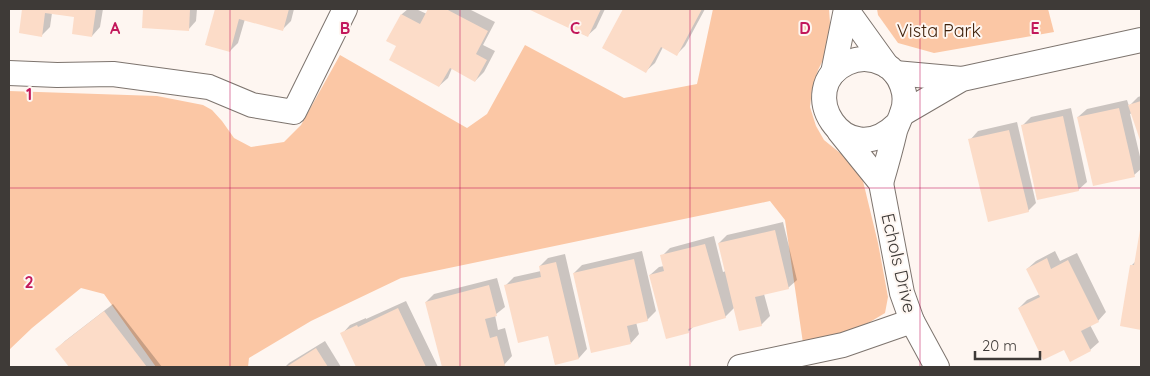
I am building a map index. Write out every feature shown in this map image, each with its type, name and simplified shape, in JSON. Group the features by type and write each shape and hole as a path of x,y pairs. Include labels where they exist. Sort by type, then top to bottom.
{"street":[{"path":"9,73 57,75 113,74 209,87 252,105 294,112 345,9"},
{"path":"846,9 891,69 901,82 905,104 899,119 889,132 867,140 845,134 836,128 829,118 825,108 824,96 827,84 842,65 859,59 876,60 891,69 962,79"},
{"path":"833,74 846,9"},
{"path":"899,119 962,79 1141,40"},
{"name":"Echols Drive","path":"899,119 882,183 902,293 912,320 937,367"},
{"name":"Echols Drive","path":"836,128 882,183"},
{"path":"740,367 843,345 912,320"}],"green space":[{"path":"713,9 829,9 830,46 818,70 812,89 810,107 816,126 824,140 850,161 863,181 878,243 888,297 885,313 870,322 846,333 803,343 785,220 770,201 401,278 311,321 249,358 248,367 156,367 104,294 81,288 32,328 9,350 9,91 157,96 203,105 212,110 234,138 251,147 284,142 301,125 340,55 467,128 487,114 525,45 624,98 697,84"},
{"name":"Vista Park","path":"877,9 1048,9 1054,32 934,53 898,43 878,15"}],"building":[{"path":"22,9 96,9 92,37 72,34 74,17 45,13 42,37 19,33"},
{"path":"143,9 190,9 189,31 142,28"},
{"path":"215,9 289,9 283,31 239,19 230,52 205,45"},
{"path":"428,9 446,9 488,31 476,54 487,60 475,82 450,68 439,87 389,60 396,46 386,41 401,14 420,24"},
{"path":"528,9 601,9 588,37"},
{"path":"623,9 702,9 677,56 661,47 646,73 602,48"},
{"path":"1141,101 1141,143 1128,105"},
{"path":"1119,108 1135,177 1093,186 1077,117"},
{"path":"1063,116 1079,191 1037,200 1021,125"},
{"path":"1009,130 1029,212 988,222 968,139"},
{"path":"775,230 789,289 755,297 762,326 739,331 718,243"},
{"path":"1140,230 1141,330 1120,326 1130,265 1134,265"},
{"path":"705,244 726,318 688,329 689,333 666,339 649,275 664,271 660,255"},
{"path":"1047,258 1051,269 1068,260 1099,322 1081,331 1091,351 1070,362 1064,350 1043,360 1018,308 1040,297 1026,269"},
{"path":"634,259 648,321 627,326 631,344 591,353 573,273"},
{"path":"556,262 579,359 555,365 548,336 518,343 504,285 541,277 539,266"},
{"path":"489,285 497,316 485,319 490,338 497,336 505,366 442,367 425,302"},
{"path":"398,308 426,367 356,367 340,333 357,325 358,327"},
{"path":"104,311 147,367 69,367 55,349"},
{"path":"316,348 328,367 286,367"}]}
